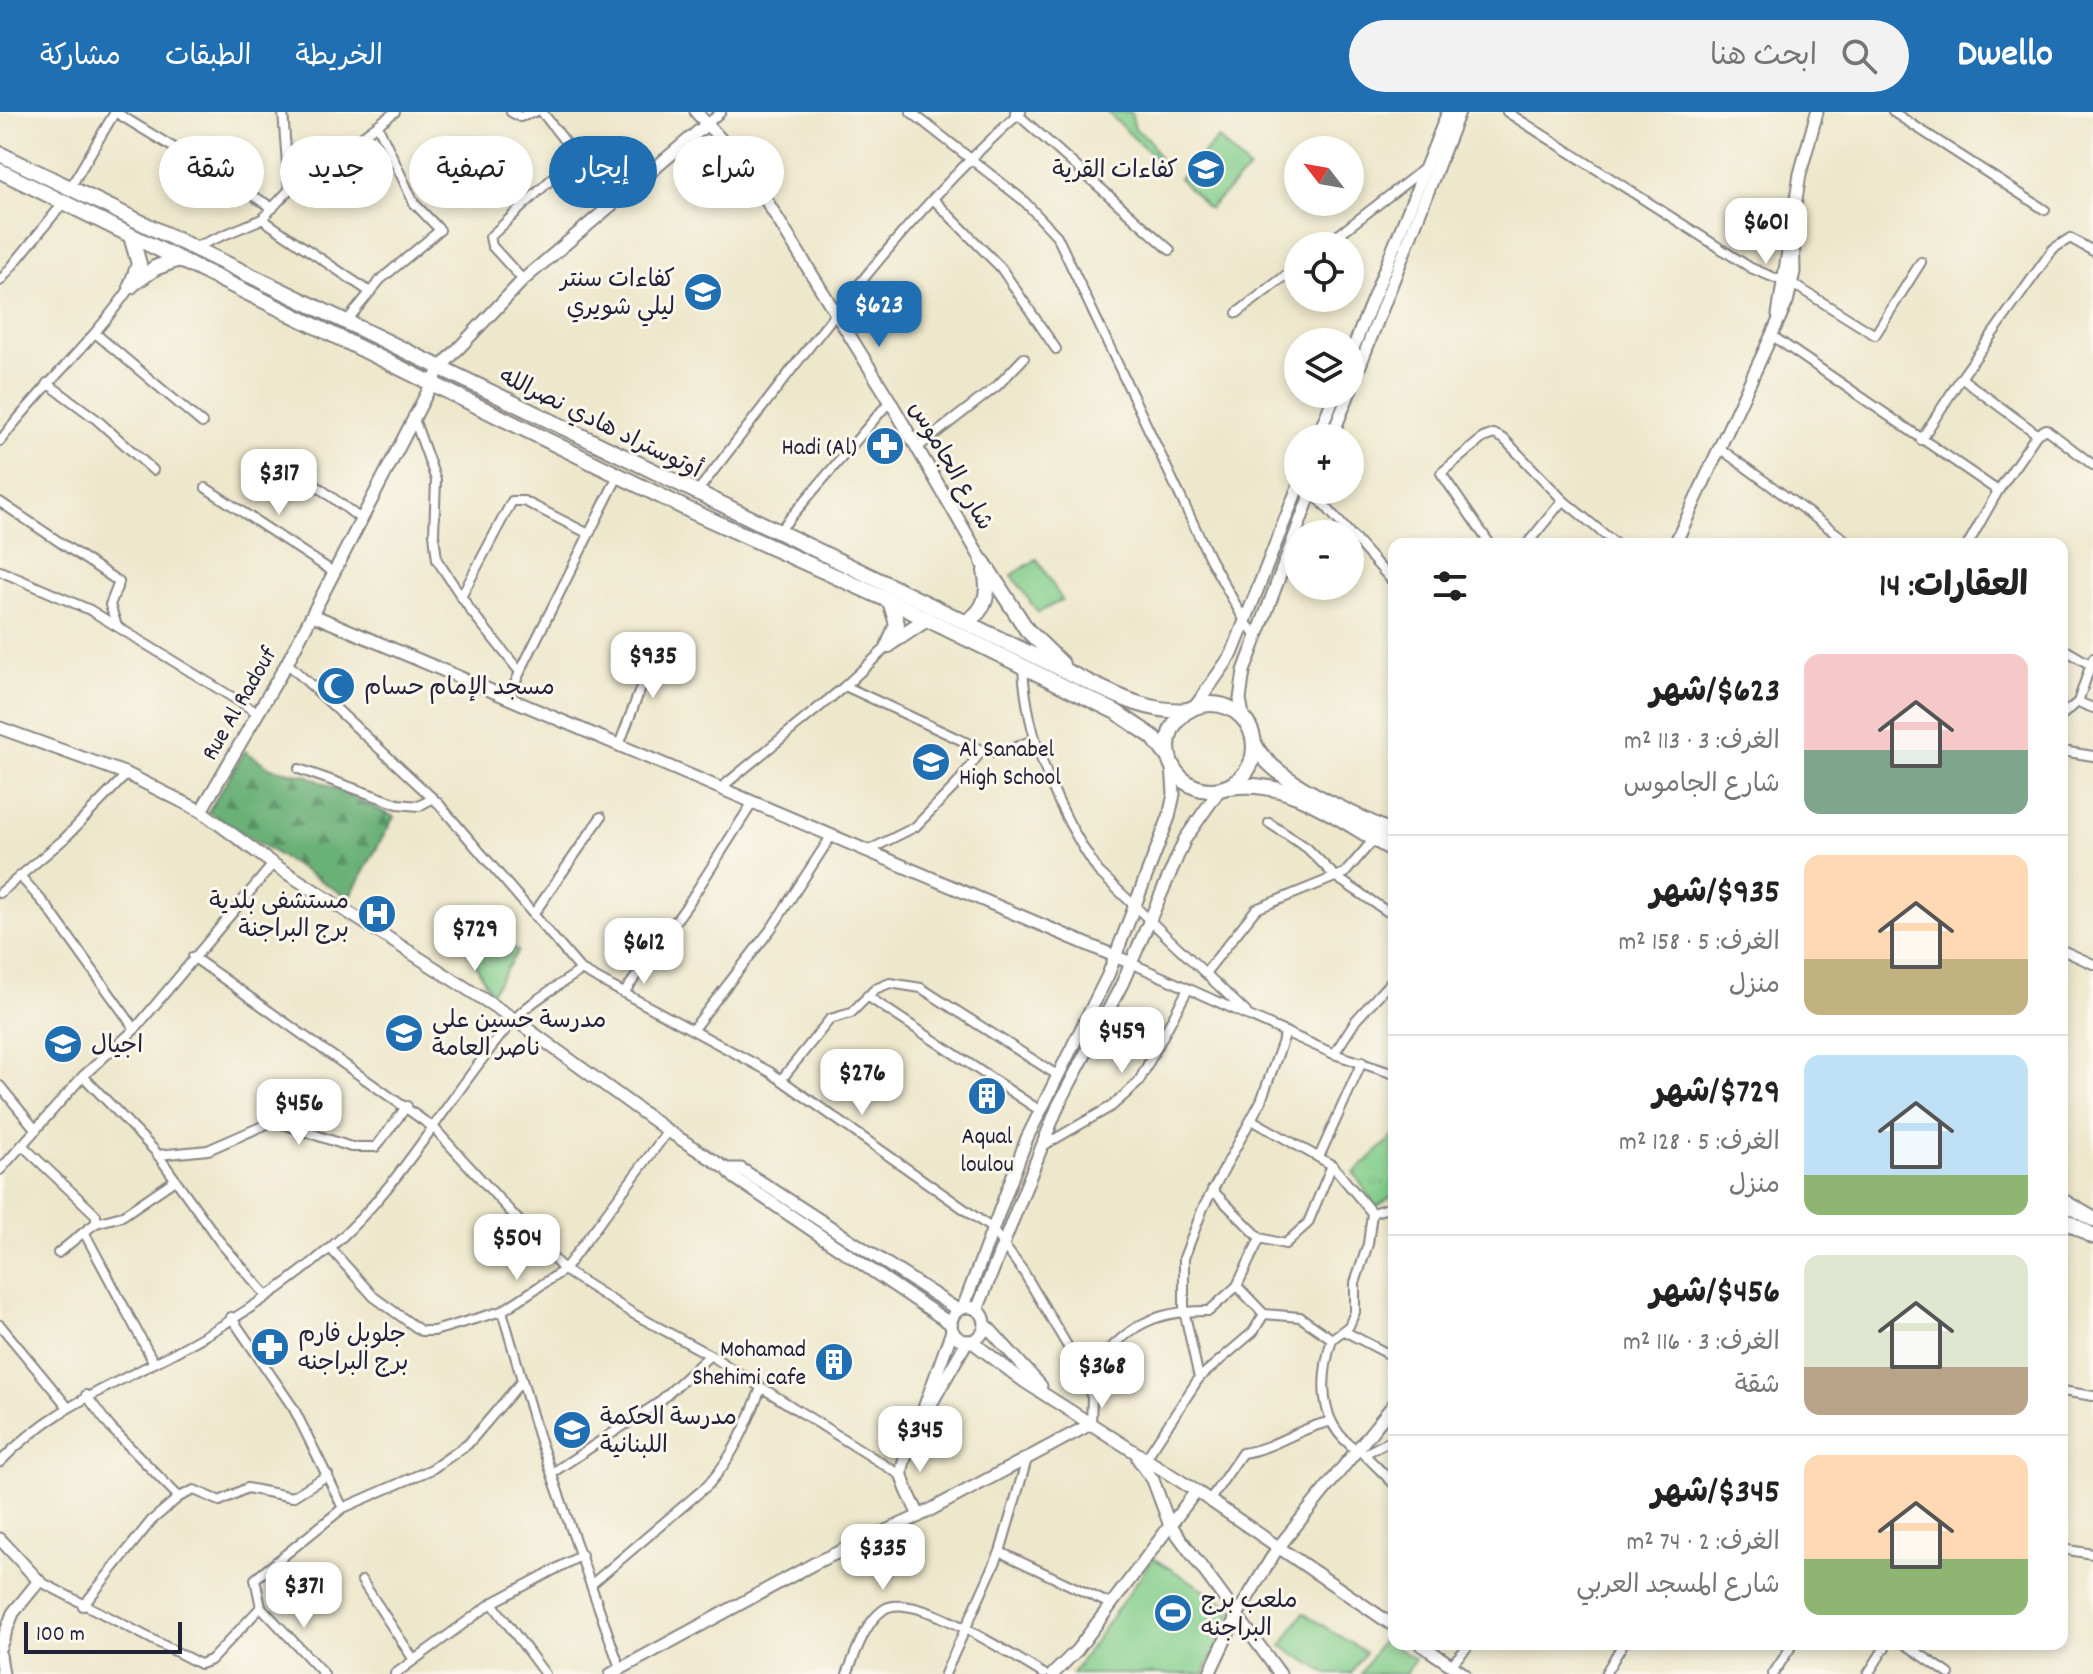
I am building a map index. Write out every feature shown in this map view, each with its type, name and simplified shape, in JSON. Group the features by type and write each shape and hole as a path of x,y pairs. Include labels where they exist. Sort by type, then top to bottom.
{"highway":[{"name":"أوتوستراد هادي نصرالله","path":"0,154 131,236 176,260 618,476 890,601 1134,722 1153,737 1192,786 1223,789 1256,785 1281,789 1388,847"},
{"name":"أوتوستراد هادي نصرالله","path":"0,171 67,195 192,248 1074,675 1154,710 1224,706 1244,721"},
{"path":"131,236 139,264 131,286"},
{"path":"131,286 155,268 176,260"},
{"path":"966,622 978,613 986,599 983,562"},
{"path":"983,562 1027,630 1074,675"},
{"path":"889,645 897,624 890,601"},
{"path":"889,645 927,619"},
{"path":"1171,762 1172,731 1192,708"},
{"path":"1244,721 1267,763 1288,778 1388,831"},
{"path":"1223,789 1239,780 1249,767 1254,743"},
{"path":"2068,1204 2093,1219"},
{"path":"2068,1222 2093,1236"}],"street":[{"path":"0,281 67,195 115,112 273,208"},
{"path":"283,112 285,136"},
{"path":"364,136 395,112"},
{"path":"511,112 520,117 535,112"},
{"path":"542,112 562,136"},
{"name":"شارع الجاموس","path":"696,112 745,166 890,401 983,562"},
{"path":"707,124 721,112"},
{"path":"911,112 1023,200 1057,236 1184,505 1246,623 1257,636"},
{"path":"1361,328 1448,112"},
{"path":"1364,357 1459,112"},
{"path":"1507,112 1751,268 1875,335 1921,262"},
{"path":"1678,538 1722,450 1778,316 1787,302 1785,284 1800,174 1817,112"},
{"path":"1893,112 2045,210"},
{"path":"696,493 837,314 933,199 1018,113 1170,250"},
{"name":"Rue Al Radouf","path":"657,166 707,124"},
{"path":"346,322 370,292 440,230 414,203 378,126"},
{"path":"1342,232 1426,167"},
{"path":"523,280 492,246 490,237 549,181"},
{"path":"933,199 1001,268 1056,349"},
{"path":"192,248 262,219 280,200"},
{"name":"Rue Al Radouf","path":"201,811 313,615 412,415 440,368 523,280 607,208"},
{"path":"262,219 370,292"},
{"path":"1921,440 2053,249 2070,238 2093,251"},
{"path":"1237,313 1284,277"},
{"path":"0,441 47,383 95,333 131,286"},
{"path":"95,333 202,423"},
{"path":"1771,335 1998,491"},
{"path":"917,448 997,386 1024,358"},
{"path":"1961,378 2037,434"},
{"path":"47,383 96,419 153,470"},
{"path":"779,531 890,401"},
{"path":"412,415 436,480 434,534 437,560 461,597 520,672"},
{"path":"1971,538 1998,491 2037,434 2046,429 2053,432 2093,465"},
{"path":"1486,538 1441,473 1483,438 1500,436 1563,500 1609,538"},
{"path":"1722,450 1843,538"},
{"path":"277,456 362,520"},
{"path":"508,699 618,476"},
{"path":"206,488 335,573"},
{"path":"1532,538 1563,500"},
{"path":"461,597 512,501 524,501 589,534"},
{"path":"0,502 119,582 110,605 117,626"},
{"path":"1192,708 1225,667 1246,623 1292,504"},
{"path":"1244,721 1242,681 1307,504"},
{"path":"1324,504 1388,576"},
{"path":"0,571 79,605 258,713"},
{"path":"313,615 722,787 830,838 1246,1012 1334,1054 1388,1072"},
{"path":"619,745 657,645"},
{"path":"722,787 845,686 889,645"},
{"path":"2068,651 2092,662 2078,702 2068,710"},
{"path":"287,663 433,798 535,912 581,970 781,1080 991,1228 1084,1374 1092,1398 1091,1424"},
{"path":"1023,668 1035,739 1054,789 1086,853 1098,871 1246,1012"},
{"path":"845,686 982,750 1002,753 1035,739"},
{"path":"2078,702 2093,708"},
{"path":"0,728 127,774 201,811 273,864 514,1019 668,1131 951,1327 958,1338 969,1341 1025,1382 1196,1491 1388,1622"},
{"path":"867,851 915,827 957,784 982,750"},
{"path":"2068,752 2093,756"},
{"path":"917,1431 923,1401 951,1327 1039,1110 1115,956 1169,817 1174,794 1171,762"},
{"path":"299,769 409,807 433,798"},
{"path":"0,893 64,839 127,774"},
{"path":"1056,1400 985,1324 977,1310 1041,1147 1131,963 1185,839 1223,789"},
{"path":"624,993 688,904 753,802"},
{"path":"535,912 601,817"},
{"path":"1269,823 1307,848 1336,877 1388,912"},
{"path":"693,1029 771,929 830,838"},
{"path":"1206,972 1256,909 1336,877 1355,863 1374,839"},
{"path":"0,1170 83,1076 135,1029 273,864"},
{"path":"20,876 48,908 135,1029"},
{"path":"2068,953 2093,964"},
{"path":"193,957 434,1128 564,1270 710,1355 902,1476"},
{"path":"0,1462 22,1439 67,1406 154,1363 267,1296 330,1248 366,1213 434,1128 514,1019 581,970"},
{"path":"781,1080 830,1019 851,1013 875,989 890,983 921,988 1057,1075"},
{"path":"1334,1054 1356,1020 1388,985"},
{"path":"1041,1147 1112,1106 1138,1083 1188,989"},
{"path":"867,996 1039,1110"},
{"path":"1199,1378 1184,1310 1184,1258 1212,1190 1252,1120 1281,1054 1286,1032"},
{"path":"1319,1157 1362,1062"},
{"path":"83,1076 158,1155 220,1242 267,1296"},
{"path":"0,1086 36,1130"},
{"path":"158,1155 208,1150 274,1121 351,1147 376,1147 407,1106"},
{"path":"1252,1120 1332,1165 1372,1213 1368,1244 1355,1283 1355,1312 1344,1331 1332,1339 1323,1379 1329,1422 1388,1479"},
{"path":"330,1248 374,1297 421,1331 434,1331 502,1311 564,1270 668,1131"},
{"path":"22,1145 96,1215 96,1223"},
{"path":"1212,1190 1260,1238 1283,1244 1301,1232 1315,1209 1332,1165"},
{"path":"727,1169 741,1169 960,1309 977,1310"},
{"path":"58,1253 96,1223 122,1216 175,1180"},
{"path":"1372,1213 1388,1208"},
{"path":"84,1232 154,1363"},
{"path":"1084,1374 1147,1319 1184,1310 1209,1311 1237,1286 1260,1238"},
{"path":"1237,1286 1264,1314 1300,1317 1332,1339"},
{"path":"502,1311 521,1382 593,1583 615,1671 819,1561 919,1516 1091,1424"},
{"path":"1145,1460 1199,1378 1253,1332 1264,1314"},
{"path":"231,1317 282,1389 343,1508"},
{"path":"919,1516 902,1476 906,1455 969,1341 982,1333 985,1324"},
{"path":"0,1325 67,1406"},
{"path":"1344,1331 1388,1354"},
{"path":"552,1473 658,1403 710,1355"},
{"path":"324,1674 261,1607 255,1587 259,1574 343,1508 432,1469 468,1444 521,1382"},
{"path":"593,1583 715,1477 735,1450 761,1388"},
{"path":"2068,1392 2093,1396"},
{"path":"86,1395 110,1427 179,1497"},
{"path":"1209,1674 1237,1615 1277,1549 1359,1452 1388,1412"},
{"path":"1209,1501 1242,1453 1261,1451 1313,1425 1329,1422"},
{"path":"1359,1452 1388,1441"},
{"path":"1128,1448 1153,1480 1169,1523 1280,1674"},
{"path":"945,1674 1000,1552 1027,1459"},
{"path":"83,1606 151,1521 179,1497 194,1490 220,1501 247,1488 292,1497 328,1475"},
{"path":"1053,1674 1077,1650 1169,1523 1196,1491"},
{"path":"0,1539 39,1581 200,1664 211,1660 261,1607"},
{"path":"2068,1550 2093,1554"},
{"path":"1000,1552 1110,1604"},
{"path":"395,1674 492,1603 582,1555"},
{"path":"0,1647 13,1613 39,1581"},
{"path":"362,1581 414,1660"},
{"path":"492,1603 545,1674"},
{"path":"847,1674 871,1624 888,1607 903,1603 963,1629 1044,1674"},
{"path":"1427,1650 1449,1670 1464,1674"},
{"path":"1449,1670 1465,1650"},
{"path":"1605,1674 1619,1650"},
{"path":"1773,1674 1789,1650"},
{"path":"1868,1674 1883,1650"},
{"path":"1914,1650 1949,1674"},
{"path":"0,1655 3,1674"}],"green space":[{"path":"1107,112 1131,112 1135,129 1149,139 1164,167"},
{"path":"1218,138 1249,169 1209,209 1179,178"},
{"path":"1037,559 1062,600 1038,613 1012,575"},
{"path":"245,751 271,768 308,776 394,817 349,898 208,812"},
{"path":"475,924 518,951 491,993 459,934"},
{"path":"1388,1142 1388,1199 1376,1207 1354,1173"},
{"name":"ملعب برج البراجنه","path":"1153,1558 1234,1608 1204,1674 1072,1674"},
{"path":"1303,1613 1365,1652 1351,1674 1328,1674 1282,1646"},
{"path":"1383,1639 1388,1642 1388,1650 1401,1650 1415,1659 1406,1674 1361,1674"}],"place":[{"name":"كفاءات القرية","path":"1206,169"},
{"name":"كفاءات سنتر ليلي شويري","path":"703,292"},
{"name":"Hadi (Al)","path":"885,446"},
{"name":"مسجد الإمام حسام","path":"336,686"},
{"name":"Al Sanabel High School","path":"931,762"},
{"name":"مستشفی بلدیة برج البراجنة","path":"377,914"},
{"name":"مدرسة حسين علي ناصر العامة","path":"404,1033"},
{"name":"اجيال","path":"63,1044"},
{"name":"Aqual loulou","path":"987,1096"},
{"name":"جلوبل فارم برج البراجنه","path":"270,1347"},
{"name":"Mohamad Shehimi cafe","path":"834,1362"},
{"name":"مدرسة الحكمة اللبنانية","path":"572,1430"},
{"name":"ملعب برج البراجنه","path":"1173,1613"}]}
